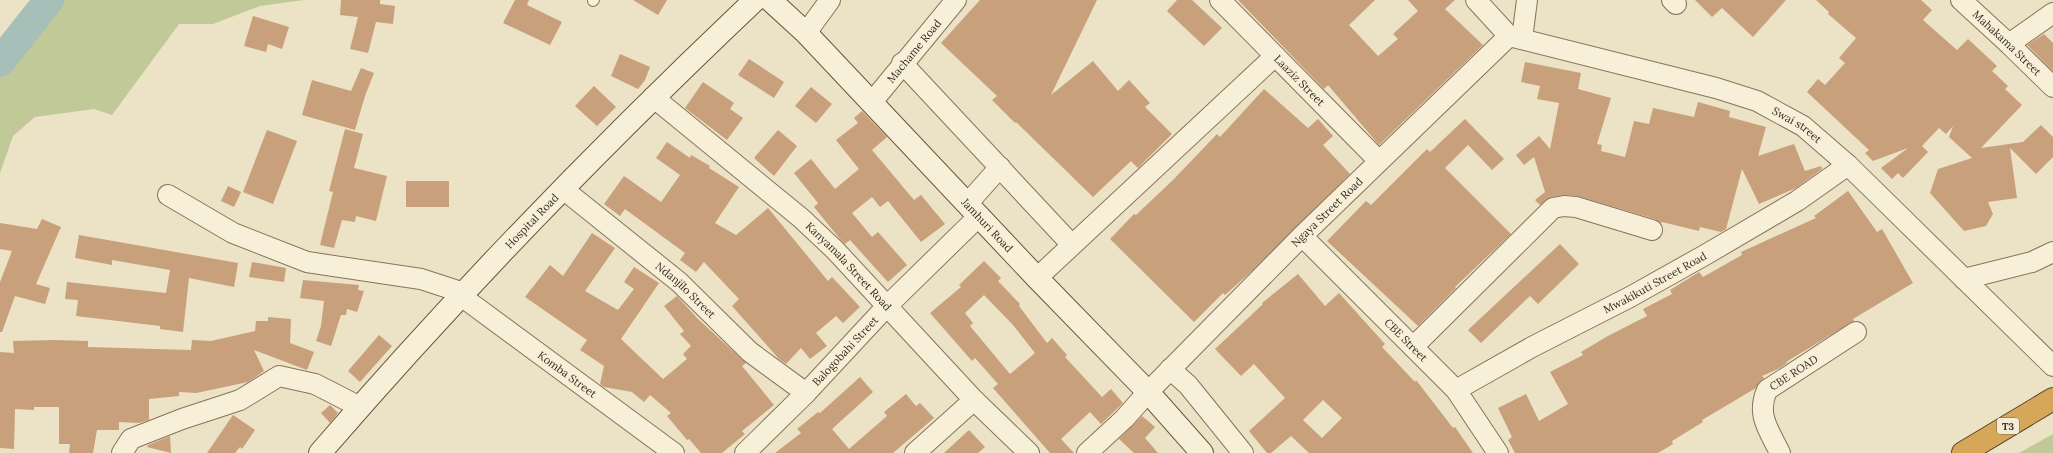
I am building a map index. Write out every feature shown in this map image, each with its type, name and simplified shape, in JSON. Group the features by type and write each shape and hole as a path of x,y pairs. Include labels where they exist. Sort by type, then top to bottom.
{"highway":[{"name":"T3","path":"1963,453 2053,400"}],"street":[{"name":"Hospital Road","path":"320,453 462,295 563,189 653,97 755,0"},
{"name":"Jamhuri Road","path":"770,0 806,33 872,102 1037,278 1148,392 1202,453"},
{"path":"806,33 830,0"},
{"name":"Machame Road","path":"872,102 902,63 956,0"},
{"name":"Laaziz Street","path":"1220,0 1379,161"},
{"path":"1476,0 1516,38 1527,0"},
{"name":"Mahakama Street","path":"1961,0 2010,44 2053,87"},
{"path":"2010,44 2053,13"},
{"name":"Ngaya Street Road","path":"1087,453 1124,419 1170,369 1379,161 1516,38"},
{"name":"Swai street","path":"1516,38 1716,88 1758,101 1803,126 1848,166 2053,366"},
{"path":"1037,278 1275,56"},
{"path":"902,63 1072,245"},
{"name":"Kanyamala Street Road","path":"653,97 801,218 835,250 974,400 1029,453"},
{"name":"Mwakikuti Street Road","path":"1456,390 1532,347 1630,297 1691,263 1797,201 1848,166"},
{"name":"Balogobahi Street","path":"745,453 806,393 973,210 1000,167"},
{"name":"Ndanjílo Street","path":"563,189 679,282 750,352 806,393"},
{"name":"Komba Street","path":"168,195 233,233 307,262 421,279 462,295 674,453"},
{"path":"1413,347 1553,208 1564,206 1576,207 1652,230"},
{"name":"CBE Street","path":"1302,236 1456,390 1498,453"},
{"path":"1964,279 2032,262 2053,252"},
{"name":"CBE ROAD","path":"1780,453 1762,413 1762,401 1767,390 1856,332"},
{"path":"1170,369 1188,385 1243,453"},
{"path":"122,453 131,439 182,419 240,400 279,376 314,384 360,407"},
{"path":"915,453 974,400"}],"green space":[{"path":"38,0 304,0 260,6 213,24 179,24 112,115 94,109 35,117 13,136 0,173 0,42"},
{"path":"2053,434 2053,453 2019,453"}],"building":[{"path":"341,0 380,0 380,4 395,6 393,24 376,22 368,53 350,49 358,17 340,15"},
{"path":"515,0 529,0 527,5 562,22 550,45 503,23"},
{"path":"633,0 667,0 658,15"},
{"path":"980,0 1097,0 1051,95 1093,61 1118,91 1129,80 1150,103 1145,107 1172,134 1138,168 1131,161 1093,197 992,100 997,96 941,43"},
{"path":"1177,0 1192,0 1222,28 1204,46 1167,11"},
{"path":"1238,0 1375,0 1349,25 1378,56 1398,39 1393,34 1418,11 1408,0 1455,0 1445,9 1483,45 1379,145 1328,85 1324,89"},
{"path":"1695,0 1786,0 1753,37 1722,8 1712,17"},
{"path":"1816,0 1921,0 1932,10 1923,20 1957,50 1968,39 1997,66 1992,71 2008,86 2005,89 2022,105 1981,148 2023,142 2041,125 2053,137 2053,157 2036,174 2010,148 2017,198 1988,202 1993,214 1986,226 1964,231 1930,193 1938,169 1972,158 1949,137 1953,126 1946,134 1939,128 1922,146 1928,152 1903,178 1898,173 1892,179 1881,168 1908,148 1873,161 1865,153 1869,150 1807,92 1818,79 1825,85 1845,63 1839,58 1856,38 1828,14 1829,12"},
{"path":"253,16 289,27 282,49 268,44 266,52 244,46"},
{"path":"2044,34 2053,43 2053,71 2027,45"},
{"path":"620,54 650,67 645,80 638,89 611,76"},
{"path":"749,59 784,82 774,98 738,75"},
{"path":"1525,62 1581,73 1578,89 1611,98 1597,144 1602,145 1601,151 1625,157 1634,121 1649,124 1653,108 1694,117 1698,102 1730,111 1729,117 1766,127 1758,156 1794,144 1805,171 1821,166 1822,169 1796,188 1759,204 1742,169 1726,229 1721,232 1700,227 1699,231 1661,223 1655,219 1577,196 1565,195 1551,197 1540,205 1535,200 1545,192 1534,157 1524,165 1516,155 1539,136 1550,149 1559,103 1537,99 1540,86 1521,82"},
{"path":"361,68 374,73 365,96 355,130 302,115 312,80 351,91"},
{"path":"703,82 734,103 730,109 743,118 727,140 685,108"},
{"path":"594,86 616,107 597,126 575,106"},
{"path":"811,87 832,104 816,123 795,106"},
{"path":"1264,89 1308,128 1318,119 1333,136 1323,145 1350,174 1253,270 1225,295 1223,293 1194,322 1110,239 1134,214 1136,215 1174,179 1217,134 1220,137"},
{"path":"862,111 887,137 872,150 914,200 921,195 945,224 921,242 888,201 880,207 872,197 852,213 872,237 878,232 907,265 888,282 850,240 845,244 840,239 814,207 818,203 794,173 811,159 835,189 859,169 836,140 858,123 854,118"},
{"path":"1465,119 1504,159 1492,170 1468,145 1445,168 1511,234 1455,287 1456,288 1418,326 1327,241 1366,201 1371,205 1427,149 1430,152"},
{"path":"345,129 363,134 354,168 387,176 376,221 356,216 355,222 342,220 334,248 320,245 333,192 329,191"},
{"path":"267,130 297,141 273,204 243,192"},
{"path":"778,130 797,146 774,176 754,158"},
{"path":"667,142 690,158 691,155 710,166 709,168 739,187 715,223 736,235 768,208 828,281 832,277 860,307 843,323 836,316 816,333 827,346 810,359 801,348 786,364 779,359 732,306 739,299 704,262 696,272 680,260 685,253 625,209 620,216 604,204 624,176 661,202 680,175 656,158"},
{"path":"406,181 449,181 449,207 406,207"},
{"path":"228,186 241,192 234,207 221,201"},
{"path":"1848,191 1877,232 1882,229 1913,283 1853,319 1854,321 1786,362 1787,363 1778,369 1762,376 1764,378 1756,388 1702,420 1703,422 1672,441 1673,444 1658,453 1515,453 1508,440 1512,437 1498,408 1526,394 1539,421 1568,404 1550,372 1583,355 1581,352 1606,337 1647,316 1643,309 1672,294 1670,290 1699,272 1703,277 1742,255 1741,252 1816,218 1814,216"},
{"path":"42,219 61,227 36,284 50,288 45,304 15,296 2,332 0,332 0,282 12,251 0,249 0,223 37,229"},
{"path":"592,233 615,248 585,291 618,310 634,289 624,282 634,267 659,283 621,339 663,379 687,359 683,354 691,346 680,334 684,331 664,306 677,296 698,319 746,363 742,366 774,405 742,431 745,434 722,453 701,453 689,439 687,440 667,416 671,413 650,395 644,402 632,392 604,387 600,384 604,366 580,350 587,340 525,297 550,265 563,276"},
{"path":"79,235 238,263 234,287 189,278 183,332 160,329 160,326 76,316 78,300 65,299 67,282 166,293 170,270 112,260 112,265 75,258"},
{"path":"1560,244 1579,264 1538,304 1530,296 1481,343 1468,330"},
{"path":"984,261 1001,278 998,281 1020,304 1019,306 1047,343 1052,338 1067,355 1065,357 1102,397 1111,389 1123,403 1101,424 1090,412 1061,439 1074,453 1050,453 993,388 998,384 975,358 972,361 930,313 961,287 959,285","holes":["984,295 1013,325 1035,353 1010,374 970,326 973,323 965,313"]},
{"path":"252,262 286,268 284,282 249,277"},
{"path":"1298,274 1325,306 1339,293 1385,344 1382,347 1415,382 1416,380 1453,428 1455,427 1473,453 1309,453 1291,436 1271,453 1267,453 1249,431 1285,398 1254,364 1241,376 1215,349 1263,304 1262,303","holes":["1323,400 1342,418 1322,438 1303,420"]},
{"path":"303,280 359,285 358,290 364,291 357,312 347,309 346,315 341,315 331,346 316,341 321,326 324,301 300,298"},
{"path":"268,317 291,319 290,343 314,352 307,370 254,350 264,371 248,382 196,393 179,392 179,396 149,399 149,420 139,423 119,422 119,430 97,430 93,453 69,453 70,444 59,444 59,407 34,407 34,410 15,409 14,449 0,448 0,352 14,353 13,341 88,341 88,347 191,350 192,340 211,341 255,331 256,321 268,321"},
{"path":"379,335 392,346 360,382 348,371"},
{"path":"860,377 873,392 832,429 849,449 887,416 884,412 906,394 916,406 920,403 934,418 893,453 775,453 801,433 797,429 818,412 820,413"},
{"path":"330,405 338,413 330,423 321,413"},
{"path":"233,415 255,430 242,449 240,447 235,453 207,453"},
{"path":"1142,416 1155,427 1145,438 1158,453 1134,453 1119,439"},
{"path":"969,430 985,447 978,453 944,453"},
{"path":"170,436 171,453 147,447 148,445"}],"waterway":[{"path":"0,62 49,0"}]}
